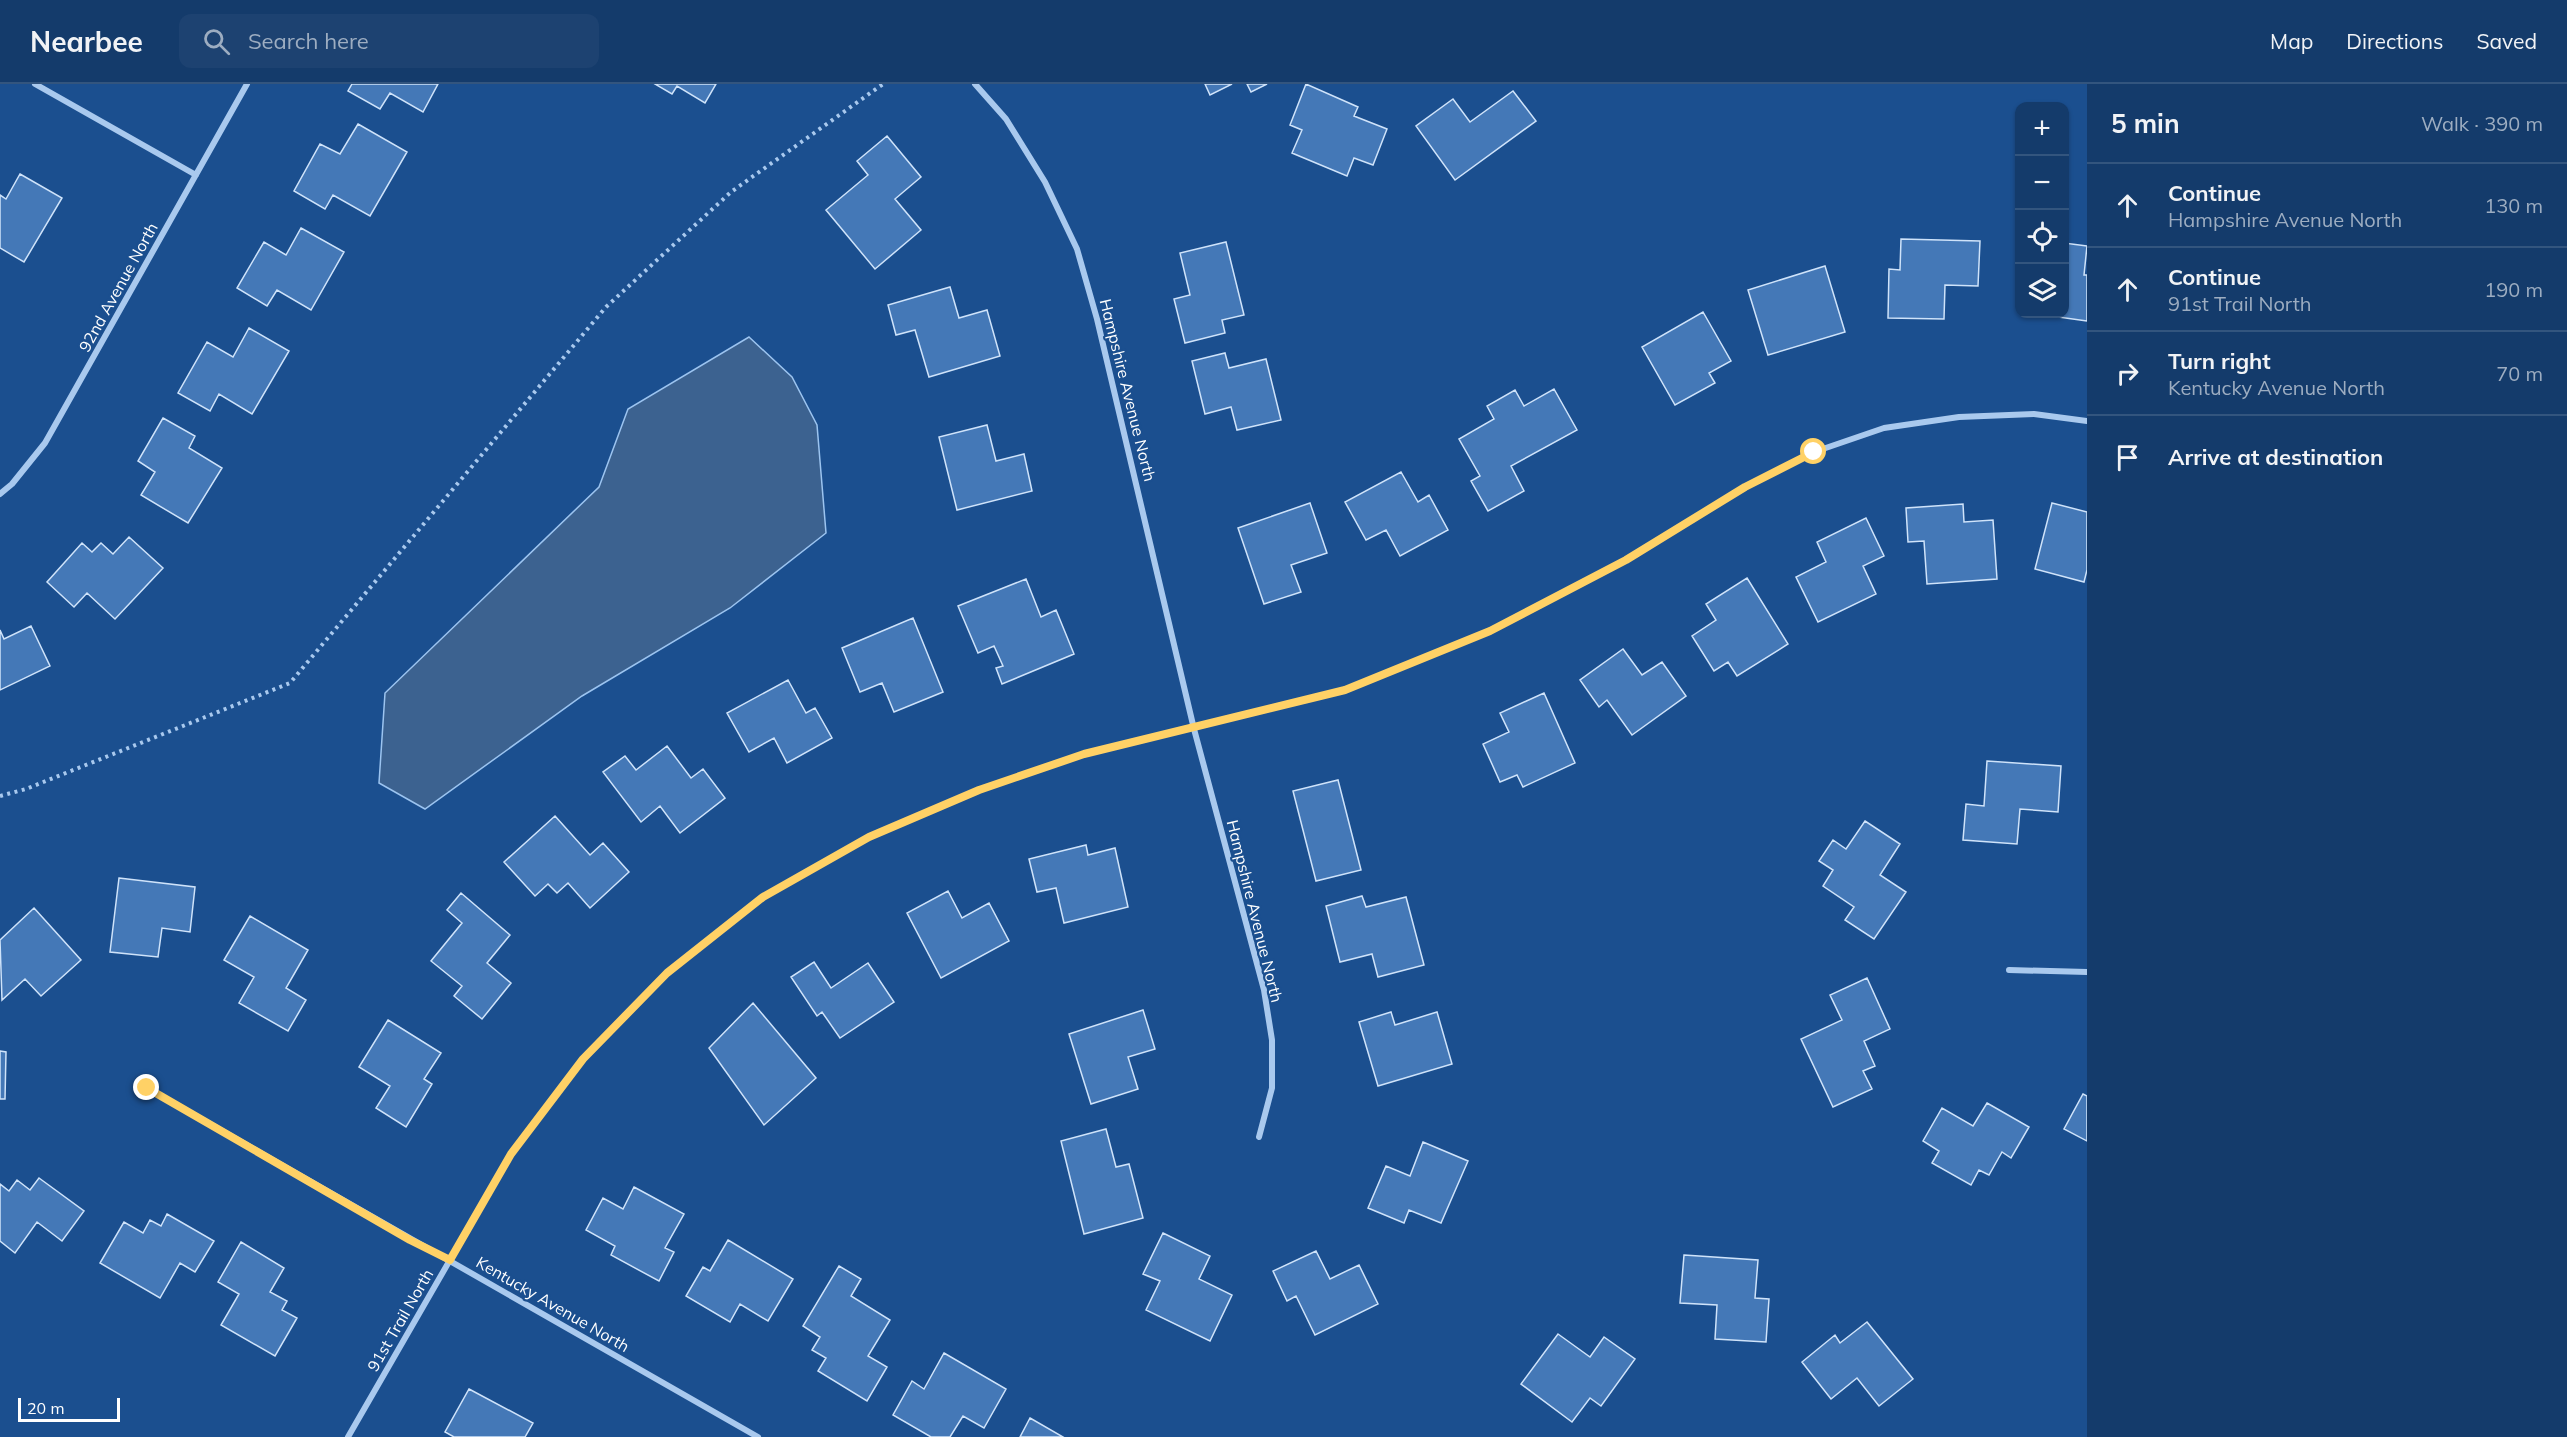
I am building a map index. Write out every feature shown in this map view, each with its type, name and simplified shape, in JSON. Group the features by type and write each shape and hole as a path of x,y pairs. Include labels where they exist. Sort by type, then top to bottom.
{"street":[{"path":"35,84 196,175"},
{"name":"92nd Avenue North","path":"0,494 12,484 45,443 247,84"},
{"name":"Hampshire Avenue North","path":"975,84 1006,119 1045,182 1077,249 1097,320 1194,729 1264,990 1272,1040 1272,1088 1259,1137"},
{"path":"1194,729 1345,690 1490,631 1626,560 1745,487 1824,448 1884,428 1959,417 2034,414 2087,421"},
{"name":"91st Trail North","path":"348,1437 511,1154 583,1059 667,973 763,897 869,837 979,790 1084,754 1194,729"},
{"path":"2009,970 2087,972"},
{"name":"Kentucky Avenue North","path":"147,1088 758,1437"}],"path":[{"path":"0,796 26,789 290,683 606,307 730,192 884,84"}],"water":[{"path":"749,337 792,377 817,425 826,533 730,608 582,696 425,809 379,783 385,693 599,487 628,409"}],"building":[{"path":"352,84 438,84 423,112 390,93 380,109 348,91"},
{"path":"655,84 716,84 705,103 677,86 672,94"},
{"path":"1205,84 1232,84 1210,95"},
{"path":"1247,84 1267,84 1251,92"},
{"path":"1306,84 1358,107 1354,116 1387,129 1373,165 1354,158 1347,176 1292,153 1302,130 1290,125"},
{"path":"1513,91 1536,121 1455,180 1416,126 1453,99 1470,122"},
{"path":"358,124 407,152 370,216 333,195 325,209 294,191 320,144 340,154"},
{"path":"887,136 921,177 895,199 921,230 875,269 826,210 868,175 857,161"},
{"path":"20,174 62,198 24,262 0,248 0,195 6,199"},
{"path":"301,228 344,252 311,310 277,290 267,306 237,288 264,242 286,255"},
{"path":"1901,239 1980,241 1978,286 1945,285 1944,319 1888,318 1889,269 1900,270"},
{"path":"1226,242 1244,315 1222,320 1225,333 1185,343 1174,299 1190,295 1180,253"},
{"path":"2069,244 2087,246 2084,275 2087,275 2087,321 2066,318 2069,318"},
{"path":"1825,266 1845,332 1768,355 1748,290"},
{"path":"950,287 959,318 987,310 1000,356 929,377 915,330 896,335 888,305"},
{"path":"1703,312 1731,361 1709,373 1715,383 1675,405 1642,347"},
{"path":"249,328 289,351 252,414 219,394 210,411 178,393 207,342 233,357"},
{"path":"1225,353 1229,368 1266,359 1281,420 1237,430 1231,407 1205,414 1192,361"},
{"path":"1554,389 1577,430 1511,466 1524,491 1488,511 1471,481 1480,476 1459,439 1494,419 1487,406 1515,390 1524,406"},
{"path":"163,418 195,436 189,448 222,468 188,523 141,495 155,472 138,461"},
{"path":"987,425 996,461 1024,454 1032,491 957,510 939,437"},
{"path":"1401,472 1418,502 1429,495 1448,530 1400,556 1386,530 1366,540 1345,502"},
{"path":"1310,503 1327,553 1291,565 1301,592 1264,604 1238,528"},
{"path":"2052,503 2087,512 2087,570 2084,582 2035,569"},
{"path":"1963,504 1964,522 1993,520 1997,579 1927,584 1924,541 1908,542 1906,508"},
{"path":"1866,518 1884,556 1863,566 1876,594 1818,622 1796,577 1826,562 1817,542"},
{"path":"129,537 163,568 115,619 87,593 74,607 47,582 82,543 92,552 101,543 113,554"},
{"path":"1747,578 1788,644 1737,676 1728,662 1714,671 1692,636 1716,620 1706,604"},
{"path":"1026,579 1041,617 1056,610 1074,654 1002,684 996,668 1003,666 994,646 978,653 958,606"},
{"path":"913,618 943,692 894,712 882,683 860,692 842,648"},
{"path":"31,626 50,666 0,690 0,630 4,639"},
{"path":"1623,649 1642,675 1662,662 1686,696 1632,735 1607,700 1599,707 1580,680"},
{"path":"788,680 806,713 815,708 832,738 787,763 774,738 749,752 727,713"},
{"path":"1544,693 1575,763 1523,787 1517,775 1500,782 1483,744 1509,732 1500,713"},
{"path":"667,746 691,778 703,769 725,798 680,833 660,806 641,822 603,772 625,756 636,770"},
{"path":"1987,761 2061,766 2058,812 2020,809 2017,844 1963,840 1966,804 1984,806"},
{"path":"1338,780 1361,870 1316,881 1293,791"},
{"path":"555,816 590,855 603,843 629,872 590,908 568,883 557,893 548,884 535,896 504,862"},
{"path":"1865,821 1900,844 1880,875 1906,892 1874,939 1845,920 1854,907 1823,886 1833,870 1819,861 1833,840 1846,849"},
{"path":"1086,845 1088,855 1115,848 1128,907 1064,923 1056,888 1037,892 1029,859"},
{"path":"119,878 195,887 190,932 162,928 158,957 110,952"},
{"path":"948,891 962,918 989,903 1009,941 941,978 907,913"},
{"path":"461,893 510,935 487,963 511,983 482,1019 454,996 462,986 431,961 462,923 447,910"},
{"path":"1362,896 1366,907 1406,897 1424,965 1378,977 1372,954 1340,962 1326,906"},
{"path":"34,908 81,960 41,996 25,979 2,1000 0,940"},
{"path":"250,916 308,950 286,988 306,1000 288,1031 239,1003 254,977 224,960"},
{"path":"814,962 831,988 868,963 894,1002 840,1038 822,1012 817,1016 791,977"},
{"path":"1867,978 1890,1029 1864,1041 1875,1066 1863,1071 1872,1089 1833,1107 1801,1039 1842,1020 1830,995"},
{"path":"753,1003 816,1078 764,1125 709,1048"},
{"path":"1143,1010 1155,1049 1128,1057 1138,1089 1091,1104 1069,1034"},
{"path":"1391,1012 1395,1025 1437,1012 1452,1064 1378,1086 1359,1022"},
{"path":"388,1020 441,1053 424,1079 432,1084 406,1127 376,1108 390,1086 359,1067"},
{"path":"0,1051 6,1052 5,1099 0,1099"},
{"path":"2083,1094 2087,1096 2087,1141 2064,1129"},
{"path":"1987,1103 2029,1127 2011,1158 2002,1152 1989,1175 1979,1170 1971,1185 1932,1163 1939,1151 1923,1141 1942,1108 1973,1126"},
{"path":"1106,1129 1116,1167 1129,1164 1143,1218 1084,1234 1061,1141"},
{"path":"1423,1142 1468,1161 1441,1223 1409,1210 1404,1223 1368,1208 1386,1166 1410,1176"},
{"path":"39,1178 84,1211 62,1241 37,1222 15,1253 0,1241 0,1184 9,1191 17,1180 30,1190"},
{"path":"634,1187 684,1214 665,1248 674,1252 659,1281 611,1255 615,1246 586,1230 603,1198 623,1209"},
{"path":"167,1214 214,1241 195,1272 180,1263 160,1298 100,1263 124,1222 143,1233 150,1220 161,1226"},
{"path":"1163,1233 1210,1256 1199,1279 1232,1295 1210,1341 1146,1310 1160,1281 1143,1274"},
{"path":"728,1240 793,1279 768,1321 740,1304 730,1322 686,1296 703,1267 710,1271"},
{"path":"241,1242 284,1268 270,1292 287,1301 282,1310 297,1318 275,1356 221,1325 239,1294 218,1282"},
{"path":"1316,1251 1330,1279 1359,1265 1378,1304 1315,1335 1296,1296 1287,1301 1273,1271"},
{"path":"1684,1255 1758,1260 1755,1298 1769,1299 1766,1342 1715,1339 1717,1305 1680,1303"},
{"path":"839,1266 861,1279 851,1296 890,1320 868,1356 887,1367 867,1401 818,1371 826,1358 812,1350 820,1337 803,1326"},
{"path":"1867,1322 1913,1379 1879,1406 1857,1378 1831,1399 1802,1362 1835,1335 1840,1343"},
{"path":"1558,1334 1590,1357 1604,1337 1635,1359 1601,1406 1590,1398 1572,1422 1521,1384"},
{"path":"944,1353 1006,1389 984,1428 963,1416 950,1437 931,1437 893,1415 912,1381 924,1389"},
{"path":"469,1389 533,1423 525,1437 454,1437 445,1432"},
{"path":"1030,1418 1063,1437 1020,1437"}],"route":[{"path":"147,1088 410,1240 450,1260 511,1154 583,1059 667,973 763,897 869,837 979,790 1084,754 1194,729 1345,690 1490,631 1626,560 1745,487 1814,452"}]}
